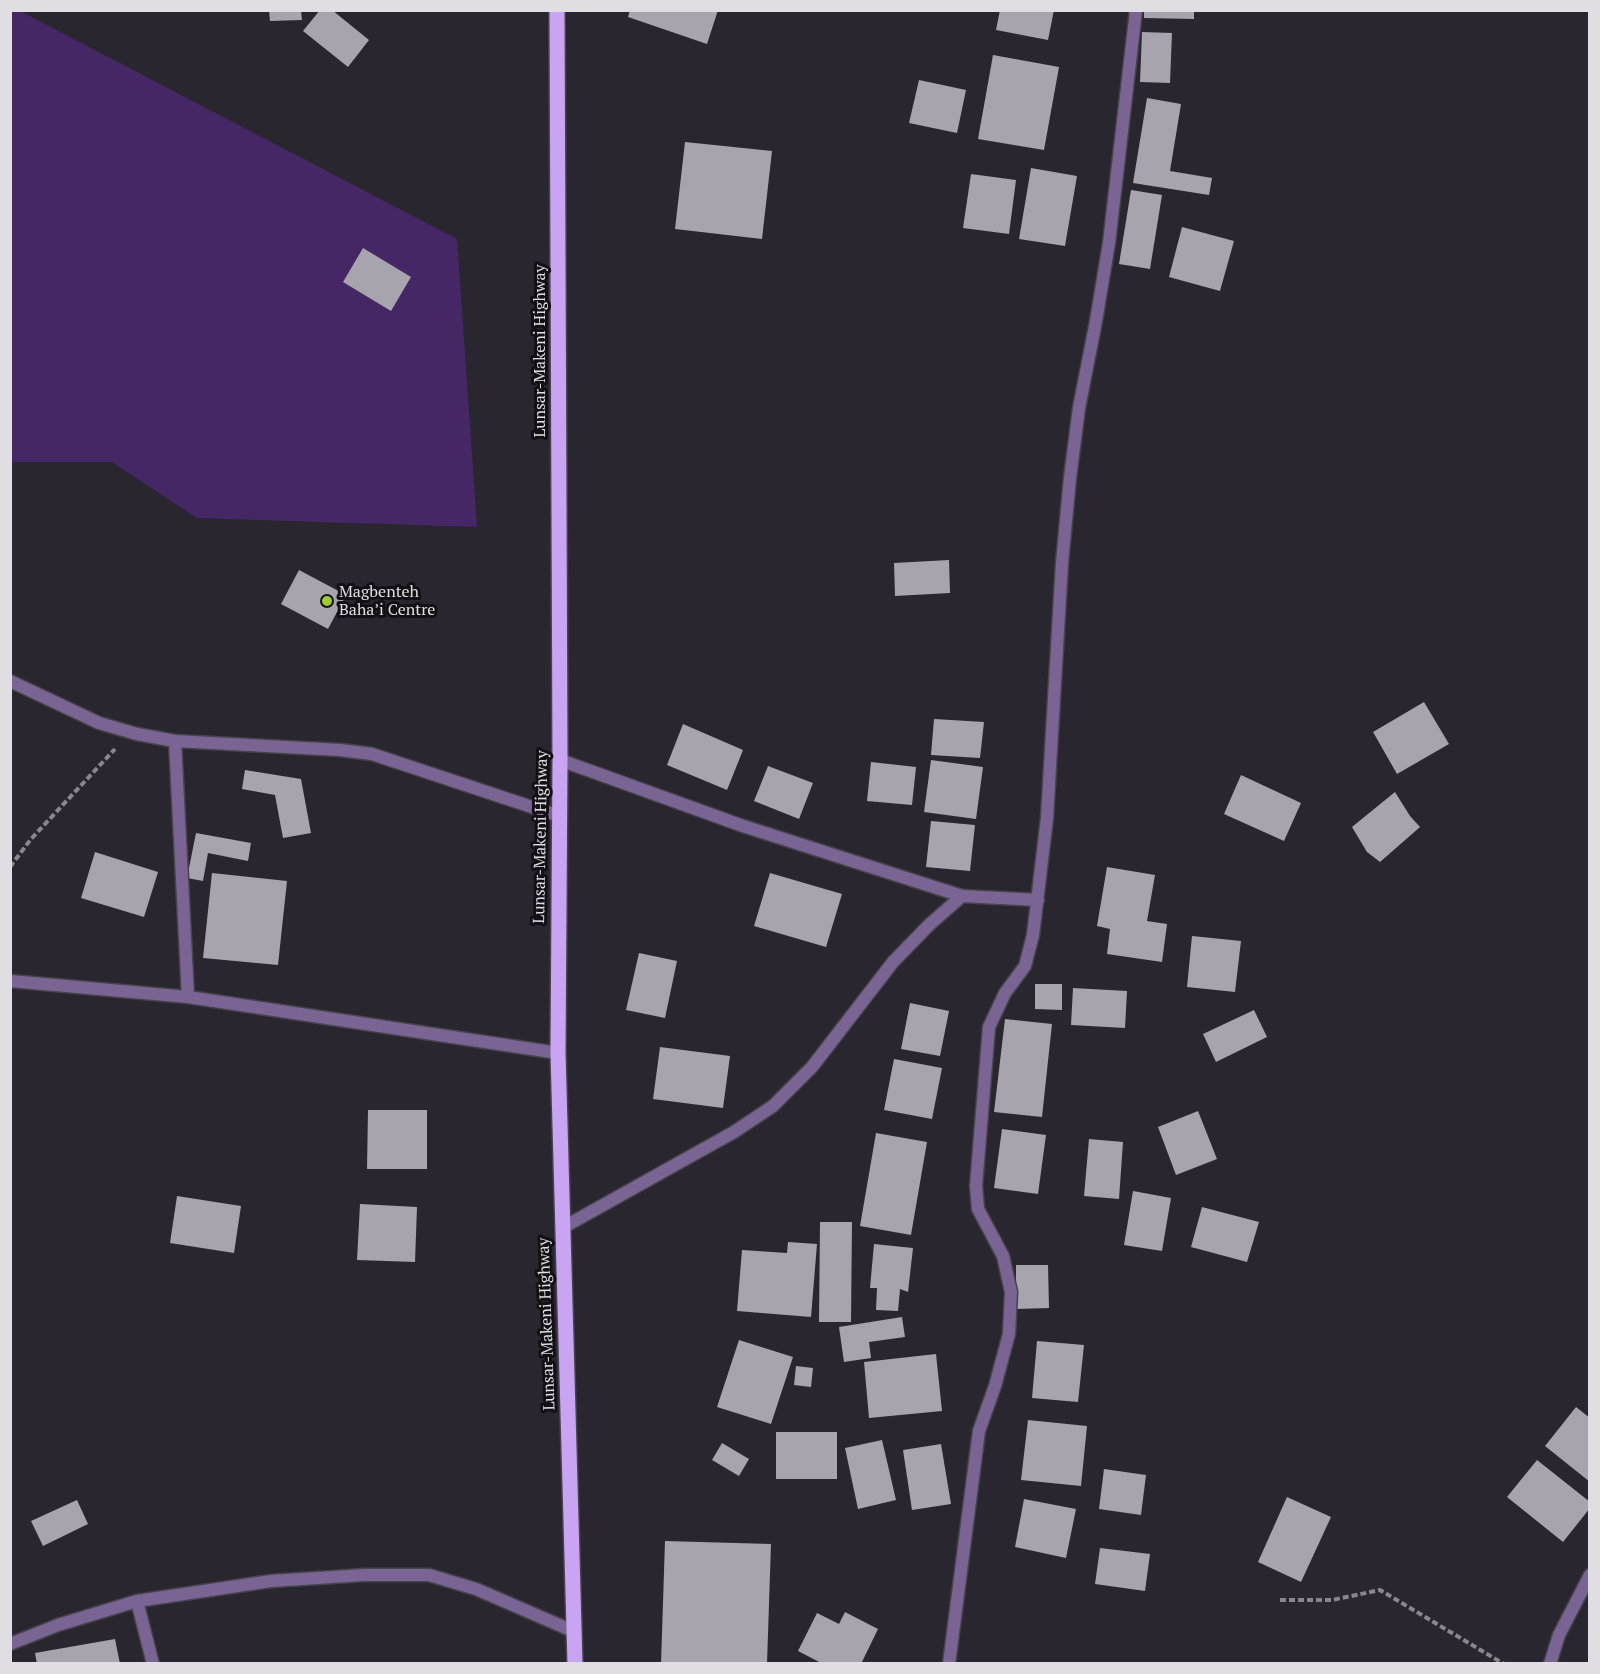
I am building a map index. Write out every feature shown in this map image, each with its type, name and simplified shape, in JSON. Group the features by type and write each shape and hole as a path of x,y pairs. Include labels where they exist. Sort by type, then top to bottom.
{"main road":[{"name":"Lunsar-Makeni Highway","path":"556,10 560,760 558,1053 575,1664"}],"street":[{"path":"949,1664 979,1431 1009,1334 1011,1292 1003,1256 978,1209 976,1186 989,1027 1005,993 1025,966 1033,935 1047,818 1061,574 1070,478 1079,408 1109,243 1136,10"},
{"path":"10,681 99,723 137,734 175,741 340,750 372,754 559,816"},
{"path":"175,741 188,997"},
{"path":"560,760 743,826 963,896 1038,900"},
{"path":"562,1228 734,1132 773,1106 812,1067 893,962 929,925 963,896"},
{"path":"10,981 188,997 558,1053"},
{"path":"10,1644 58,1625 137,1600 271,1581 364,1575 429,1575 477,1589 573,1631"},
{"path":"1550,1664 1559,1635 1590,1575"},
{"path":"137,1600 153,1664"}],"path":[{"path":"10,867 31,839 115,750 99,723"},
{"path":"1280,1600 1332,1600 1380,1590 1504,1664"}],"shaded area":[{"path":"11,11 20,11 457,239 477,527 197,518 112,462 11,462"}],"building":[{"path":"269,10 301,10 302,20 270,21"},
{"path":"320,10 332,10 369,40 348,67 303,31"},
{"path":"630,10 718,10 707,44 628,17"},
{"path":"1000,10 1054,10 1048,40 996,30"},
{"path":"1144,10 1194,10 1194,19 1144,18"},
{"path":"1142,32 1172,33 1170,83 1140,82"},
{"path":"993,55 1059,67 1044,150 978,139"},
{"path":"919,80 966,90 957,133 909,123"},
{"path":"1147,98 1181,104 1170,171 1212,178 1209,195 1133,183"},
{"path":"685,142 772,151 762,239 675,229"},
{"path":"1031,168 1077,176 1065,246 1019,239"},
{"path":"971,174 1016,180 1009,234 963,228"},
{"path":"1131,190 1162,195 1150,269 1119,264"},
{"path":"1182,227 1234,241 1220,291 1169,277"},
{"path":"363,248 411,277 391,311 343,282"},
{"path":"949,560 950,593 895,596 894,563"},
{"path":"299,570 346,595 328,629 281,604"},
{"path":"1424,702 1449,744 1397,774 1373,732"},
{"path":"934,719 984,722 980,758 931,755"},
{"path":"683,724 743,750 727,790 667,765"},
{"path":"931,760 983,767 976,819 924,812"},
{"path":"871,762 916,767 912,805 867,801"},
{"path":"768,766 813,783 799,819 754,801"},
{"path":"245,770 301,779 311,833 283,838 275,795 242,789"},
{"path":"1241,775 1301,803 1284,841 1224,814"},
{"path":"1395,792 1420,827 1380,862 1367,852 1352,827"},
{"path":"931,821 975,825 970,871 926,867"},
{"path":"196,833 251,843 248,861 208,853 203,881 187,878"},
{"path":"95,852 158,872 144,917 81,898"},
{"path":"1107,867 1155,875 1147,921 1167,924 1162,962 1107,954 1110,929 1097,926"},
{"path":"212,873 287,881 278,965 203,958"},
{"path":"770,873 842,894 826,947 754,926"},
{"path":"1192,936 1241,941 1235,992 1187,987"},
{"path":"639,953 677,961 665,1018 626,1010"},
{"path":"1035,984 1062,984 1062,1010 1035,1009"},
{"path":"1073,988 1127,991 1125,1028 1071,1025"},
{"path":"910,1003 949,1011 940,1056 901,1049"},
{"path":"1254,1010 1267,1037 1216,1062 1203,1034"},
{"path":"1005,1019 1052,1024 1042,1117 994,1112"},
{"path":"660,1047 730,1056 723,1108 653,1099"},
{"path":"894,1059 942,1068 932,1119 884,1110"},
{"path":"368,1110 427,1110 427,1169 367,1169"},
{"path":"1198,1111 1217,1159 1176,1175 1158,1127"},
{"path":"1002,1129 1046,1135 1038,1194 994,1188"},
{"path":"876,1133 927,1142 911,1235 860,1226"},
{"path":"1089,1139 1123,1142 1119,1199 1084,1196"},
{"path":"1133,1191 1171,1198 1162,1251 1124,1245"},
{"path":"177,1196 241,1206 234,1253 170,1243"},
{"path":"360,1204 417,1207 415,1262 357,1260"},
{"path":"1202,1207 1259,1222 1247,1262 1191,1247"},
{"path":"820,1222 852,1222 851,1322 819,1322"},
{"path":"788,1242 817,1244 811,1317 737,1311 742,1250 787,1253"},
{"path":"874,1244 913,1248 908,1292 900,1289 898,1311 876,1310 877,1288 870,1288"},
{"path":"1016,1265 1048,1265 1049,1308 1016,1309"},
{"path":"902,1317 905,1337 869,1342 871,1358 844,1362 839,1327"},
{"path":"739,1340 793,1357 771,1424 717,1407"},
{"path":"1037,1341 1084,1345 1078,1402 1032,1398"},
{"path":"936,1354 942,1411 869,1418 864,1362"},
{"path":"796,1366 813,1368 811,1387 794,1385"},
{"path":"1576,1407 1590,1418 1590,1482 1545,1446"},
{"path":"1028,1420 1087,1426 1081,1486 1021,1480"},
{"path":"776,1432 837,1432 837,1479 776,1479"},
{"path":"882,1440 896,1500 858,1509 845,1448"},
{"path":"722,1443 749,1459 739,1476 712,1460"},
{"path":"941,1444 951,1504 912,1510 903,1450"},
{"path":"1537,1460 1590,1502 1590,1508 1563,1542 1507,1497"},
{"path":"1104,1469 1146,1475 1141,1515 1099,1509"},
{"path":"1287,1497 1331,1517 1301,1582 1258,1562"},
{"path":"1024,1499 1076,1509 1066,1558 1015,1547"},
{"path":"77,1500 88,1524 43,1546 31,1521"},
{"path":"665,1541 771,1544 767,1664 661,1664"},
{"path":"1100,1548 1150,1554 1145,1591 1095,1584"},
{"path":"845,1612 878,1629 861,1664 823,1664 798,1651 817,1613 839,1624"},
{"path":"115,1639 120,1664 37,1664 35,1653"}],"place":[{"name":"Magbenteh Baha’i Centre","path":"327,601"}]}
